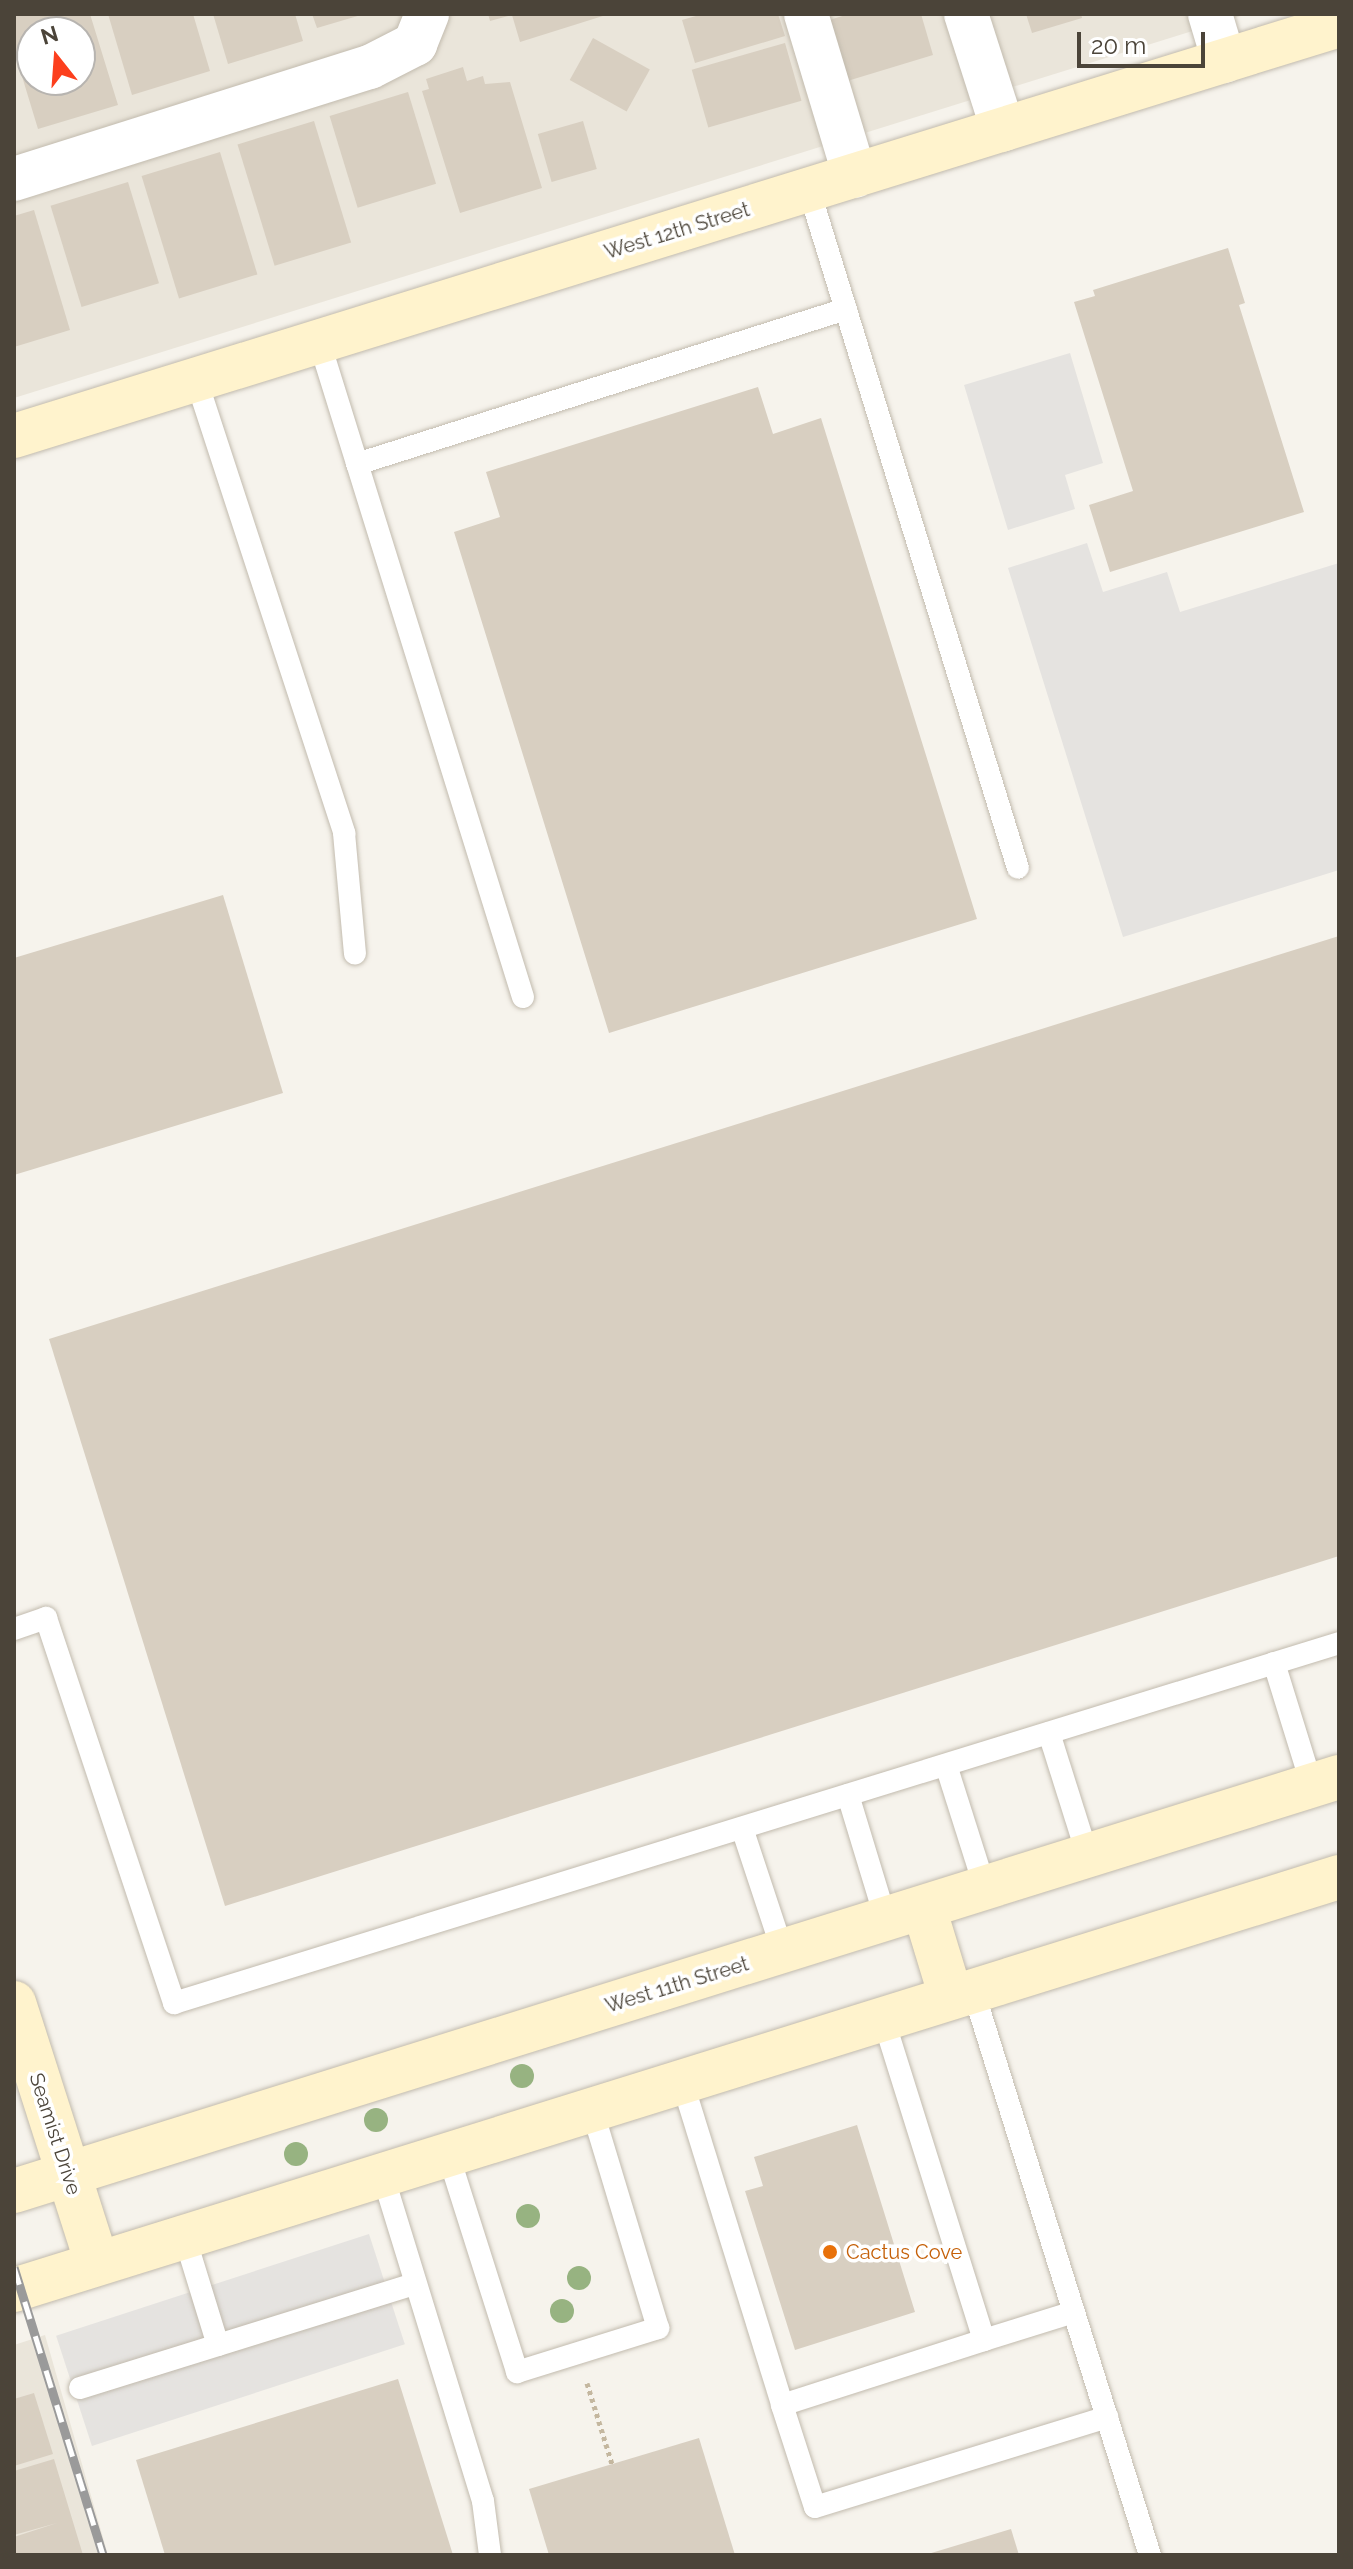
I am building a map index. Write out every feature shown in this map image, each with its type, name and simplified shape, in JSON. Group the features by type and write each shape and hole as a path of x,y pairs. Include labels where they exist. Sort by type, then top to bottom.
{"main road":[{"name":"West 12th Street","path":"14,436 1339,25"},
{"name":"West 11th Street","path":"14,2191 1326,1782"},
{"path":"14,2290 1339,1877"},
{"path":"905,1914 962,1994"},
{"name":"Seamist Drive","path":"14,2003 97,2263"}],"street":[{"path":"14,179 370,67 415,44 427,14"},
{"path":"806,14 855,176"},
{"path":"966,14 1003,129"},
{"path":"1210,14 1224,61"}],"lane":[{"path":"809,190 1018,868"},
{"path":"357,464 846,309"},
{"path":"319,341 523,997"},
{"path":"196,379 344,833 355,954"},
{"path":"14,1629 46,1618 174,2003 1339,1643"},
{"path":"1274,1663 1326,1782"},
{"path":"1049,1733 1088,1857"},
{"path":"946,1765 985,1888"},
{"path":"848,1795 905,1914"},
{"path":"742,1828 783,1952"},
{"path":"962,1994 1074,2312 1150,2555"},
{"path":"883,2018 984,2340"},
{"path":"682,2081 815,2507 1107,2417"},
{"path":"448,2154 517,2372 658,2328 592,2110"},
{"path":"383,2176 483,2501 490,2555"},
{"path":"185,2238 218,2345"},
{"path":"80,2388 414,2284"},
{"path":"782,2405 1074,2312"}],"path":[{"path":"585,2378 612,2464"}],"shaded area":[{"path":"14,14 1247,14 14,398"},
{"path":"1070,353 1103,463 1065,475 1075,509 1008,530 964,385"},
{"path":"1087,543 1103,592 1167,572 1180,612 1339,563 1339,870 1123,937 1008,568"},
{"path":"369,2234 405,2344 92,2446 56,2336"},
{"path":"45,2335 108,2555 14,2555 14,2345"}],"building":[{"path":"14,14 90,14 16,16 16,57"},
{"path":"108,14 193,14 210,71 132,95"},
{"path":"213,14 295,14 303,41 228,64"},
{"path":"312,14 361,14 361,15 317,28"},
{"path":"488,14 606,15 520,42 512,15 490,21"},
{"path":"703,14 778,14 785,36 695,63 682,20"},
{"path":"849,14 921,14 933,55 844,82 826,21"},
{"path":"1026,14 1081,14 1082,18 1032,33"},
{"path":"96,34 118,105 38,129 28,96 96,96"},
{"path":"593,38 650,70 627,111 570,80"},
{"path":"785,43 802,101 708,127 692,70"},
{"path":"463,67 467,81 483,76 485,84 510,82 542,188 460,213 422,91 429,89 426,79"},
{"path":"408,92 436,184 358,208 330,116"},
{"path":"314,121 351,242 275,266 237,144"},
{"path":"583,121 597,169 552,182 538,134"},
{"path":"220,152 257,274 179,298 142,176"},
{"path":"128,182 159,283 82,307 51,206"},
{"path":"34,210 70,330 14,347 14,216"},
{"path":"1228,248 1245,303 1239,305 1304,512 1110,572 1089,505 1133,491 1074,302 1095,296 1093,290"},
{"path":"758,387 773,434 821,418 977,919 609,1033 454,532 500,517 486,472"},
{"path":"223,895 283,1093 14,1175 14,958"},
{"path":"1339,936 1339,1556 225,1906 49,1339"},
{"name":"Cactus Cove","path":"857,2125 915,2312 795,2350 745,2191 763,2186 754,2157"},
{"path":"398,2379 453,2555 165,2555 136,2460"},
{"path":"34,2393 53,2454 14,2466 14,2399"},
{"path":"699,2438 735,2555 549,2555 529,2489"},
{"path":"54,2459 83,2555 14,2555 14,2537 57,2523 14,2535 14,2471"},
{"path":"1011,2529 1019,2555 928,2555 928,2554"}],"railway":[{"path":"14,2267 103,2555"}],"place":[{"name":"Cactus Cove","path":"830,2252"}]}
